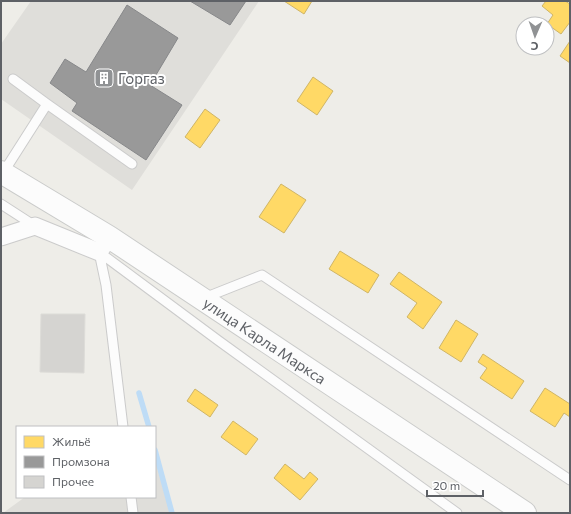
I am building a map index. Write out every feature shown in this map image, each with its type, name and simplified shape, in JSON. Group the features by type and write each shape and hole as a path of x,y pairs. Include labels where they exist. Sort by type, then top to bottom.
{"main road":[{"name":"улица Карла Маркса","path":"2,172 104,244 202,299 525,513"}],"street":[{"path":"1,237 35,226 104,244"}],"lane":[{"path":"13,79 132,164"},
{"path":"2,172 46,104"},
{"path":"1,204 35,226"},
{"path":"104,244 106,286 124,426"},
{"path":"104,244 219,341 457,513"},
{"path":"202,299 262,276 570,480"},
{"path":"131,498 133,513"}],"shaded area":[{"path":"31,1 259,1 132,190 1,99 1,44"},
{"path":"156,454 173,513 3,513 24,498 156,498"}],"building: Жильё":[{"path":"284,1 312,1 304,14"},
{"path":"546,1 565,1 570,4 570,22 561,34 555,30 555,16 552,16 542,6"},
{"path":"570,41 570,63 560,56"},
{"path":"313,77 333,91 317,115 297,101"},
{"path":"205,109 220,120 200,148 185,137"},
{"path":"281,184 306,200 284,233 259,217"},
{"path":"340,251 379,275 368,293 329,269"},
{"path":"399,272 442,302 423,329 407,317 417,303 390,284"},
{"path":"456,320 478,334 461,362 439,348"},
{"path":"483,354 524,381 512,399 480,378 487,368 478,362"},
{"path":"545,388 570,404 570,417 564,413 555,427 530,411"},
{"path":"195,389 218,405 210,417 187,401"},
{"path":"233,421 258,439 246,455 221,437"},
{"path":"285,464 304,479 310,472 318,479 300,500 274,478"}],"building: Промзона":[{"path":"190,1 246,1 230,25"},
{"name":"Горгаз","path":"127,5 178,38 150,85 182,105 146,160 72,111 77,103 50,83 65,59 86,72"}],"building: Прочее":[{"path":"41,314 85,314 84,373 40,372"}],"waterway":[{"path":"139,393 149,426"},
{"path":"156,454 172,513"}],"place":[{"name":"Горгаз","path":"104,78"}]}
